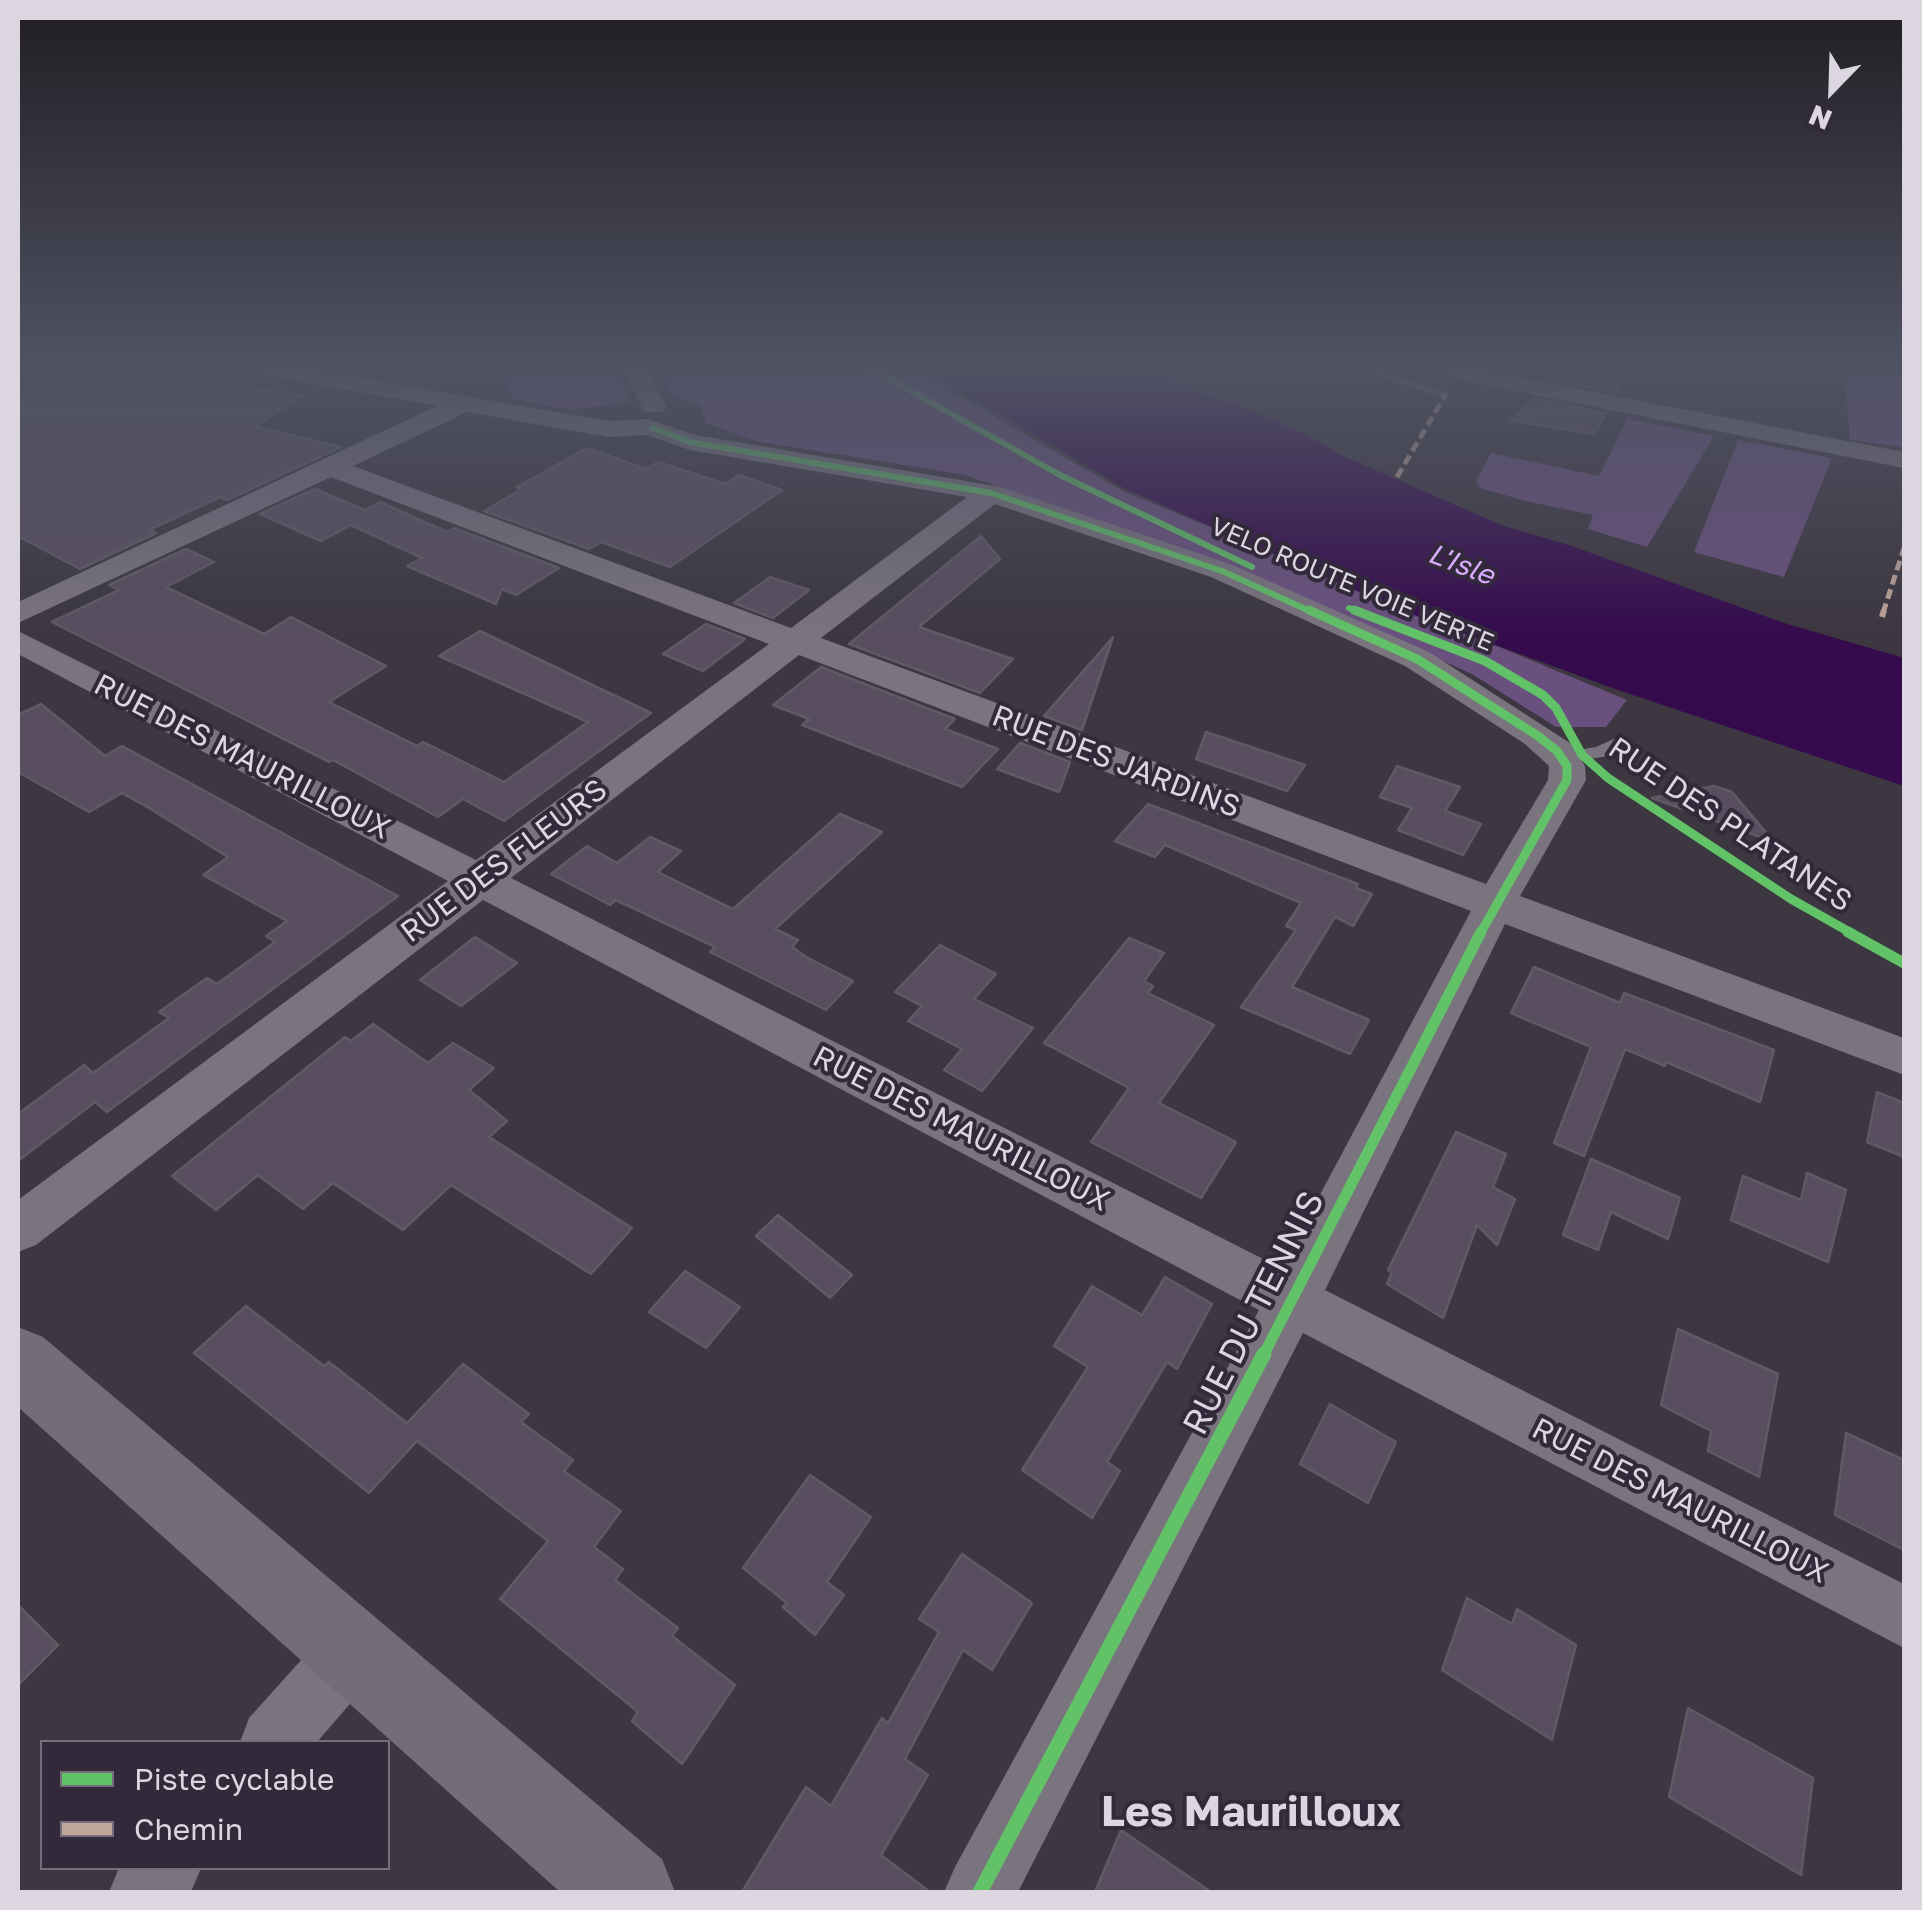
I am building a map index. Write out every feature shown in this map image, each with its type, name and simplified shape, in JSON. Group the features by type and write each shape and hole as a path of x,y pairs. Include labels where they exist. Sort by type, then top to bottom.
{"main road":[{"path":"18,1361 629,1892"}],"street":[{"path":"18,614 349,456"},
{"name":"RUE DES PLATANES","path":"775,456 991,493 1222,571 1372,636 1445,676 1538,736 1562,758"},
{"name":"RUE DES JARDINS","path":"328,466 1904,1057"},
{"name":"RUE DES FLEURS","path":"18,1229 991,493"},
{"name":"RUE DES MAURILLOUX","path":"18,641 1904,1617"},
{"name":"RUE DU TENNIS","path":"980,1892 1496,904 1567,780 1568,766 1562,758"},
{"path":"275,1740 352,1652"},
{"path":"145,1892 164,1870"}],"lane":[{"path":"1562,758 1601,752 1620,742"}],"shaded area":[{"path":"849,456 1063,456 1123,491 1627,700 1606,727 1556,727 1472,674 1219,562 965,475"},
{"path":"1489,456 1599,476 1609,456 1702,456 1647,547 1588,529 1593,515 1480,488 1476,481"},
{"path":"1732,456 1832,458 1784,577 1694,552"}],"water":[{"name":"L'Isle","path":"1070,456 1344,456 1501,525 1572,546 1784,623 1904,658 1904,786 1615,689 1395,608 1122,487"}],"building":[{"path":"18,456 321,456 227,500 220,497 149,530 156,533 80,569 18,536"},
{"path":"572,456 610,456 646,469 658,462 726,484 739,475 782,490 670,567 601,542 589,549 484,511 522,489 517,487"},
{"path":"315,489 365,510 380,502 447,532 454,528 559,568 516,595 502,589 496,604 407,566 422,558 351,525 321,541 260,514"},
{"path":"981,536 1000,559 919,627 1013,659 980,693 849,644"},
{"path":"186,549 214,562 166,587 264,634 291,617 386,666 329,702 417,746 423,742 504,782 588,722 439,656 480,631 651,713 504,821 463,799 438,817 333,760 329,762 52,622 119,590 109,585"},
{"path":"770,577 809,590 773,618 734,603"},
{"path":"706,624 745,639 703,671 663,654"},
{"path":"1113,637 1082,730 1044,716"},
{"path":"821,667 955,719 945,729 998,749 962,787 802,725 809,719 773,705"},
{"path":"41,704 105,756 122,746 398,896 107,1112 95,1102 18,1161 18,1114 84,1065 93,1073 169,1018 159,1012 207,978 217,984 275,942 266,936 287,921 203,875 228,857 122,793 89,812 18,772 18,715"},
{"path":"1206,732 1305,765 1287,791 1196,759"},
{"path":"1020,743 1070,762 1059,792 997,769"},
{"path":"1397,766 1460,787 1445,811 1481,824 1463,855 1398,830 1412,808 1380,797"},
{"path":"1714,786 1732,792 1774,842 1652,798"},
{"path":"1148,804 1358,884 1356,888 1372,894 1353,926 1335,917 1292,987 1369,1020 1350,1054 1241,1007 1296,930 1286,926 1301,903 1165,845 1155,857 1115,841"},
{"path":"840,814 882,832 775,929 798,940 792,947 806,957 853,981 826,1010 710,952 715,947 616,900 610,905 551,874 587,846 617,863 650,837 681,851 658,872 733,909"},
{"path":"475,937 517,963 461,1006 420,980"},
{"path":"1129,938 1164,953 1144,981 1153,986 1148,993 1214,1025 1159,1103 1236,1142 1201,1198 1091,1142 1129,1088 1044,1043"},
{"path":"940,945 996,974 974,999 1033,1028 982,1091 944,1070 962,1049 908,1021 922,1006 895,992"},
{"path":"1534,967 1620,1003 1624,993 1774,1050 1760,1102 1625,1049 1584,1156 1554,1143 1591,1047 1511,1013"},
{"path":"373,1024 428,1063 453,1043 494,1068 469,1090 507,1121 489,1137 632,1228 591,1274 451,1185 403,1230 333,1183 303,1209 258,1175 216,1210 172,1176 345,1037 351,1041"},
{"path":"1877,1092 1904,1103 1904,1157 1867,1142"},
{"path":"1456,1132 1506,1154 1493,1187 1515,1199 1497,1245 1477,1225 1443,1318 1387,1284 1392,1272 1388,1270"},
{"path":"1591,1159 1680,1198 1668,1239 1611,1212 1598,1250 1563,1235"},
{"path":"1807,1173 1846,1190 1828,1262 1731,1220 1743,1176 1801,1200"},
{"path":"778,1215 852,1275 830,1298 756,1236"},
{"path":"685,1271 740,1307 706,1348 649,1312"},
{"path":"1165,1277 1212,1304 1177,1369 1167,1362 1107,1462 1120,1471 1092,1518 1022,1470 1088,1367 1054,1346 1092,1286 1142,1315"},
{"path":"246,1306 324,1366 329,1362 407,1423 463,1364 529,1414 521,1422 573,1460 564,1471 621,1511 594,1547 623,1569 615,1580 678,1628 672,1636 735,1685 682,1764 632,1721 638,1712 500,1599 548,1541 417,1441 369,1493 194,1353"},
{"path":"1678,1329 1778,1374 1759,1477 1708,1451 1711,1431 1661,1405"},
{"path":"1330,1404 1396,1442 1368,1503 1300,1464"},
{"path":"1846,1433 1904,1460 1904,1550 1835,1515"},
{"path":"810,1475 871,1517 827,1582 844,1595 815,1635 783,1607 787,1603 743,1568"},
{"path":"962,1554 1032,1603 992,1670 963,1650 905,1759 928,1775 881,1855 930,1892 742,1892 806,1787 831,1806 882,1718 888,1723 939,1632 919,1619"},
{"path":"1467,1598 1512,1624 1517,1609 1576,1645 1552,1740 1442,1670"},
{"path":"18,1605 58,1645 18,1685"},
{"path":"1688,1708 1813,1778 1801,1875 1669,1797"},
{"path":"1121,1830 1211,1892 1095,1892"}],"marked path":[{"path":"1397,477 1409,456"},
{"path":"1882,617 1904,548"}],"cycle path":[{"path":"773,456 991,493 1222,571 1417,659 1538,736 1557,751 1567,766 1567,780 1495,904 1267,1349 980,1892"},
{"name":"VELO ROUTE VOIE VERTE","path":"1026,456 1252,567"},
{"name":"VELO ROUTE VOIE VERTE","path":"1349,608 1485,661 1543,695 1556,708 1582,755 1608,778 1791,899 1904,963"}],"district":[{"name":"Les Maurilloux","path":"1251,1813"}]}
